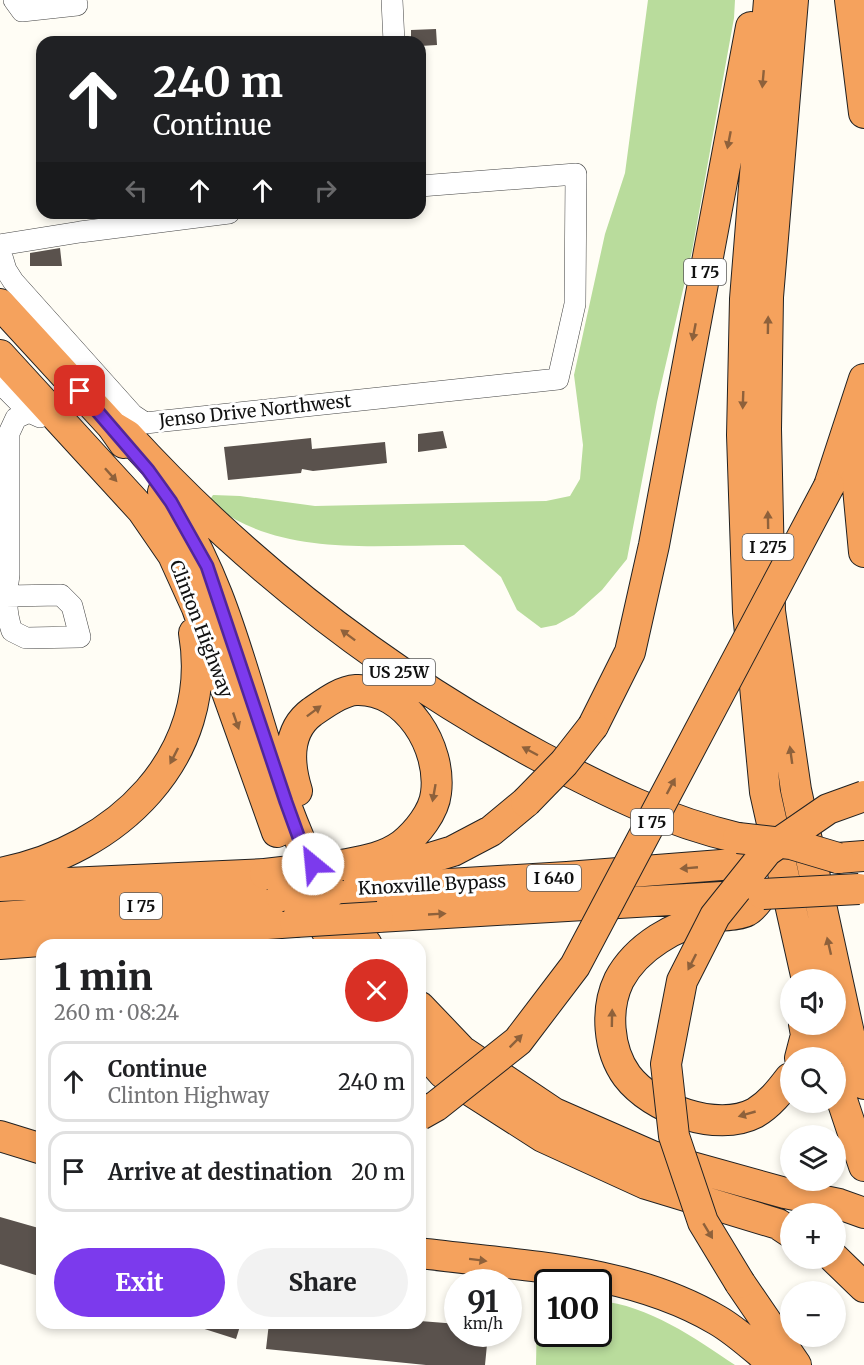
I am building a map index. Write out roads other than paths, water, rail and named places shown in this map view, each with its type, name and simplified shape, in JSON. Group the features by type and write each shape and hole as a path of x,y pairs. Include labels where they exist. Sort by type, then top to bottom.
{"highway":[{"name":"I 75","path":"340,878 453,851 491,831 526,802 564,763 592,726 630,652 654,545 756,0"},
{"name":"I 275","path":"769,0 745,298 742,435 748,612 765,792 804,969"},
{"name":"I 275","path":"792,0 768,297 766,429 770,611 796,790 842,1002 864,1084"},
{"path":"850,0 864,113"},
{"name":"US 25W","path":"0,304 112,426 127,435 201,513 288,591 390,667 486,727 620,798 742,850"},
{"name":"Clinton Highway","path":"0,355 141,510 173,555 184,578 265,806 297,880 331,939"},
{"name":"I 75","path":"426,1112 518,1041 575,966 829,486 864,379"},
{"path":"112,426 171,502 207,566 299,838 340,878"},
{"path":"864,438 857,477 864,552"},
{"path":"0,873 69,851 115,822 151,790 173,760 192,714 199,662 193,626 184,595 184,578"},
{"path":"340,878 402,844 423,824 436,794 435,759 421,727 398,703 378,694 356,690 337,696 306,717 295,736 290,753 292,772 314,847 340,878 365,939"},
{"path":"796,1365 703,1222 674,1136 666,1064 682,981 715,916 767,851 828,809 864,796"},
{"name":"Knoxville Bypass","path":"0,944 280,897 340,878 742,850 852,857"},
{"path":"0,886 280,897 256,939"},
{"name":"Knoxville Bypass","path":"0,917 280,897 378,917 574,908 861,889"},
{"path":"763,894 747,911 709,917 672,930 645,948 620,980 611,1012 612,1045 627,1076 650,1097 689,1117 717,1121 754,1113 780,1091"},
{"path":"793,924 798,969"},
{"path":"426,1013 462,1051 554,1113 652,1156 785,1193 852,1208"},
{"path":"426,1054 443,1073 543,1137 646,1184 780,1225"},
{"path":"846,1112 864,1166"},
{"path":"0,1136 36,1147"},
{"path":"426,1254 589,1274 654,1291 718,1320 775,1365"},
{"path":"845,1269 864,1287"}],"street":[{"path":"14,0 22,11 77,5 76,0"},
{"path":"392,0 394,36"},
{"name":"Jenso Drive Northwest","path":"0,247 6,270 13,281 133,415 146,423 558,379 575,304 576,174 426,186"},
{"path":"0,247 80,231 179,219"},
{"path":"0,383 28,412 56,424 79,440"},
{"path":"6,596 9,575 9,433 16,418 28,412"}]}
